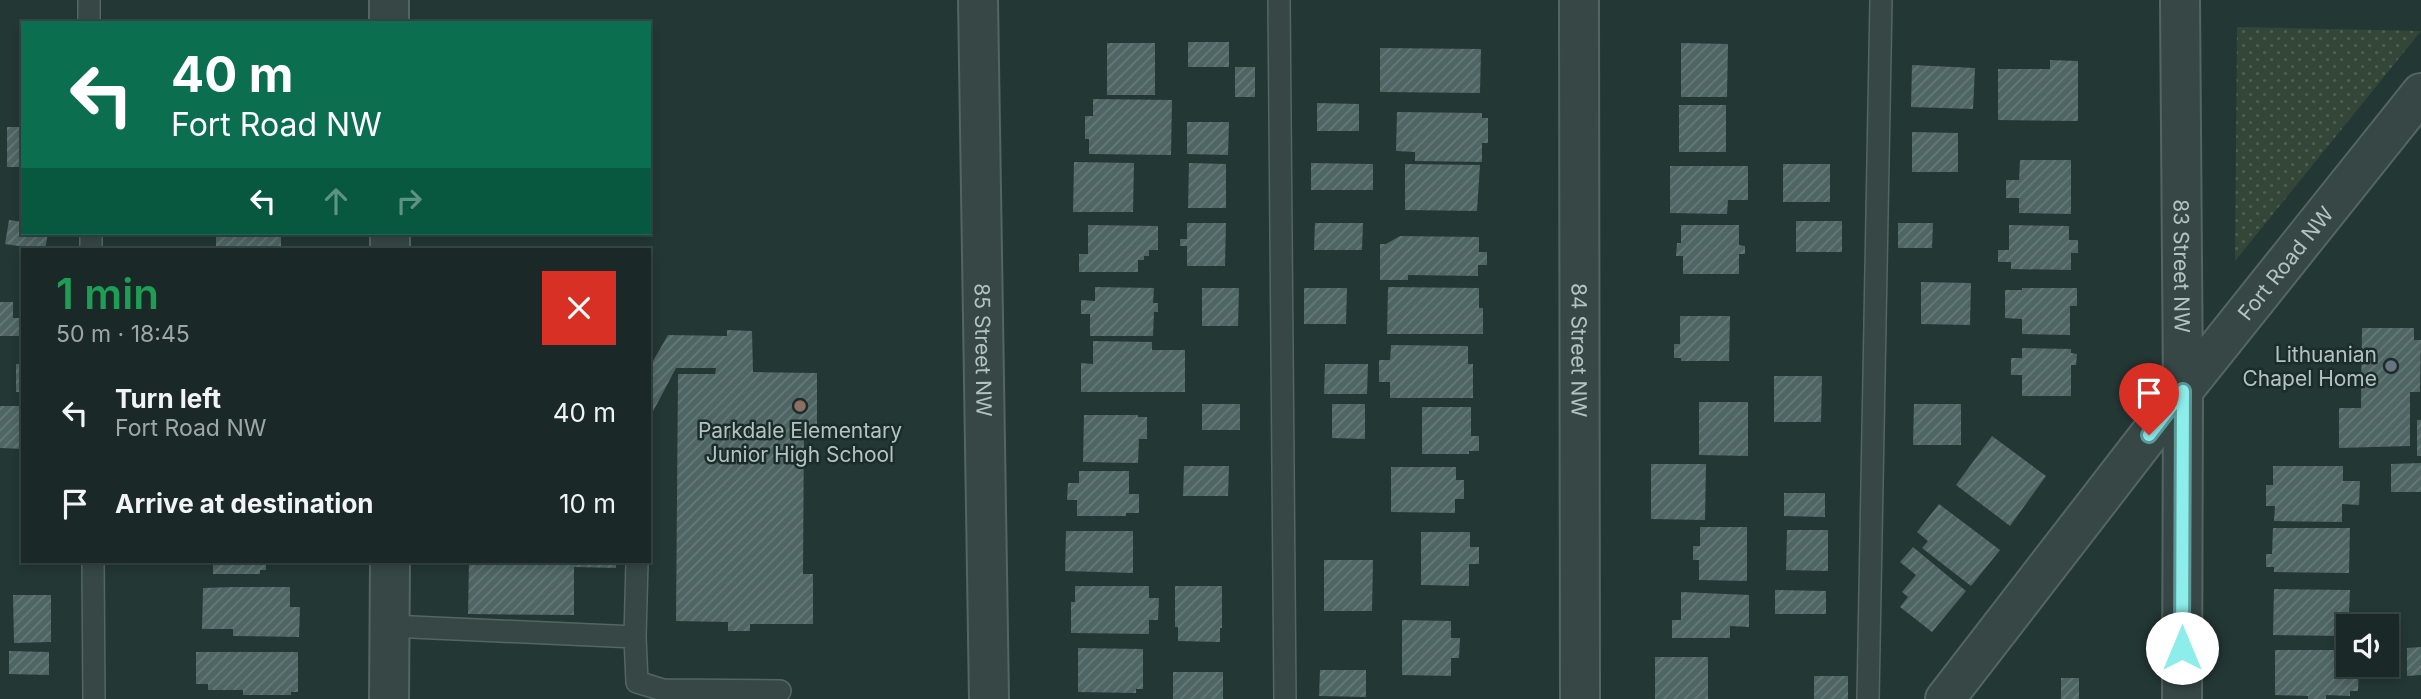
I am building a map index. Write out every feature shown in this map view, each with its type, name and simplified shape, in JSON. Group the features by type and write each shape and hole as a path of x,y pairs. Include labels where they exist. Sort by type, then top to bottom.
{"street":[{"path":"389,0 389,21"},
{"name":"85 Street NW","path":"978,0 989,699"},
{"name":"84 Street NW","path":"1579,0 1580,699"},
{"name":"83 Street NW","path":"2180,0 2182,699"},
{"name":"Fort Road NW","path":"1945,699 2183,391 2421,93"},
{"path":"389,699 390,563"}],"lane":[{"path":"89,0 89,21"},
{"path":"1279,0 1285,699"},
{"path":"1868,699 1881,0"},
{"path":"93,563 94,699"},
{"path":"637,563 637,682 663,690 780,691"},
{"path":"390,626 635,637"}],"green space":[{"path":"2237,27 2421,31 2235,261"}],"building":[{"path":"1188,42 1229,42 1229,67 1188,67"},
{"path":"1107,43 1155,43 1155,95 1107,95"},
{"path":"1681,43 1728,44 1727,97 1681,97"},
{"path":"1380,48 1481,49 1480,93 1380,92"},
{"path":"2050,60 2078,61 2078,121 1998,120 1998,69 2050,69"},
{"path":"1912,65 1975,68 1973,109 1911,107"},
{"path":"1235,67 1255,67 1255,97 1235,97"},
{"path":"1093,99 1172,100 1171,155 1089,154 1089,139 1085,139 1085,116 1093,116"},
{"path":"1317,103 1359,104 1359,131 1317,131"},
{"path":"1679,105 1726,105 1726,152 1679,152"},
{"path":"1397,112 1482,113 1482,118 1488,118 1488,143 1482,143 1482,162 1415,161 1415,152 1396,151"},
{"path":"1187,122 1229,122 1228,155 1187,154"},
{"path":"7,127 21,127 21,167 7,167"},
{"path":"1912,132 1958,133 1958,172 1912,172"},
{"path":"2020,160 2071,160 2071,214 2019,213 2019,198 2006,198 2006,180 2019,180"},
{"path":"1074,162 1134,163 1133,212 1073,212"},
{"path":"1189,163 1226,164 1226,208 1188,208"},
{"path":"1311,163 1373,164 1373,190 1311,190"},
{"path":"1405,164 1480,165 1477,211 1405,210"},
{"path":"1783,164 1830,164 1830,202 1783,202"},
{"path":"1670,166 1748,166 1748,200 1728,200 1727,214 1670,213"},
{"path":"9,220 21,222 21,235 48,235 45,248 5,244"},
{"path":"1796,221 1842,221 1842,252 1796,252"},
{"path":"1187,223 1226,223 1225,266 1187,266 1187,246 1180,246 1180,239 1187,239"},
{"path":"1315,223 1363,223 1362,250 1314,250"},
{"path":"1898,223 1933,223 1932,248 1898,248"},
{"path":"1088,225 1158,226 1158,250 1149,250 1149,256 1138,260 1138,272 1079,272 1079,254 1088,254"},
{"path":"1681,225 1739,225 1739,245 1745,246 1745,254 1739,254 1739,274 1683,274 1683,256 1676,256 1677,243 1681,243"},
{"path":"2009,225 2069,226 2069,240 2078,240 2078,253 2071,253 2071,270 2011,269 2011,262 1998,262 1998,250 2009,250"},
{"path":"216,235 281,235 281,248 216,248"},
{"path":"1400,236 1479,237 1479,252 1487,252 1487,265 1478,265 1478,276 1408,275 1408,280 1380,280 1380,244 1386,244"},
{"path":"1921,282 1971,283 1970,325 1921,324"},
{"path":"1095,287 1154,288 1153,303 1158,303 1158,312 1154,312 1153,336 1090,336 1090,314 1081,314 1081,300 1095,301"},
{"path":"1388,287 1479,288 1479,308 1483,308 1483,334 1387,334"},
{"path":"1202,288 1239,288 1238,326 1202,326"},
{"path":"1304,288 1347,288 1346,324 1304,324"},
{"path":"2077,288 2077,306 2070,306 2070,335 2022,334 2022,319 2005,318 2005,290"},
{"path":"0,302 13,302 13,318 21,318 21,336 0,336"},
{"path":"1680,316 1730,316 1729,361 1681,361 1681,358 1674,358 1674,344 1680,344"},
{"name":"Lithuanian Chapel Home","path":"2362,328 2414,328 2414,340 2421,340 2420,392 2410,392 2410,446 2339,448 2339,408 2361,408"},
{"path":"727,330 752,331 753,372 817,373 817,425 804,425 803,574 813,574 813,624 750,624 750,631 728,631 728,622 676,621 678,374 715,374 716,368 676,368 651,415 651,365 668,335 727,336"},
{"path":"1093,341 1152,342 1152,350 1185,350 1185,392 1081,392 1081,363 1093,364"},
{"path":"1391,345 1468,346 1468,364 1473,364 1473,398 1390,398 1390,382 1379,382 1379,360 1390,360"},
{"path":"2022,348 2071,349 2071,353 2077,354 2076,365 2071,365 2071,396 2022,396 2022,375 2011,375 2011,358 2022,358"},
{"path":"16,364 21,364 21,392 16,392"},
{"path":"1325,364 1368,364 1367,394 1324,394"},
{"path":"1774,376 1822,376 1821,422 1774,422"},
{"path":"1699,402 1748,402 1748,456 1699,455"},
{"path":"1202,404 1240,404 1240,430 1202,430"},
{"path":"1332,404 1365,404 1365,439 1332,438"},
{"path":"1914,404 1961,404 1961,445 1913,445"},
{"path":"0,406 21,406 21,449 0,448"},
{"path":"1422,407 1471,407 1471,436 1479,436 1479,451 1469,451 1469,454 1422,454"},
{"path":"1084,415 1147,417 1147,439 1139,439 1138,463 1083,462"},
{"path":"2417,420 2421,420 2421,456 2417,456"},
{"path":"1992,436 2046,476 2010,526 1956,485"},
{"path":"2421,463 2421,492 2391,492 2391,464"},
{"path":"1651,464 1706,464 1705,520 1651,519"},
{"path":"1184,466 1229,466 1228,496 1183,496"},
{"path":"2273,466 2343,466 2343,481 2360,481 2359,505 2342,504 2342,522 2274,521 2275,506 2266,506 2266,485 2273,485"},
{"path":"1391,467 1456,467 1456,480 1464,480 1464,499 1455,499 1455,513 1391,512"},
{"path":"1079,471 1129,471 1129,494 1139,494 1139,513 1126,513 1126,516 1077,516 1077,500 1067,500 1068,483 1079,483"},
{"path":"1784,493 1825,493 1825,517 1784,516"},
{"path":"1939,504 2000,550 1971,586 1922,548 1928,541 1917,532"},
{"path":"1700,527 1747,527 1747,581 1699,580 1699,560 1693,560 1693,546 1700,546"},
{"path":"2273,528 2350,528 2349,573 2274,572 2274,567 2266,567 2266,554 2272,554"},
{"path":"1787,530 1828,530 1828,571 1786,570"},
{"path":"1066,531 1133,531 1133,573 1065,571"},
{"path":"1421,532 1470,532 1470,547 1479,547 1479,564 1469,564 1469,586 1421,585"},
{"path":"1913,547 1966,591 1932,632 1900,607 1908,597 1902,592 1916,575 1900,562"},
{"path":"1324,560 1373,560 1372,611 1324,611"},
{"path":"213,563 266,563 266,570 260,570 260,574 213,574"},
{"path":"469,563 616,563 616,568 574,567 574,615 468,614"},
{"path":"1075,586 1149,586 1149,598 1159,598 1158,620 1149,620 1149,634 1071,633 1071,602 1075,602"},
{"path":"1175,586 1222,586 1220,642 1178,641 1178,627 1175,627"},
{"path":"290,587 290,607 300,607 299,637 233,636 233,629 202,629 203,588"},
{"path":"2274,589 2350,590 2349,614 2336,614 2336,636 2273,635"},
{"path":"1775,590 1826,591 1826,614 1775,614"},
{"path":"1681,592 1749,595 1749,627 1730,626 1730,638 1672,638 1672,620 1681,620"},
{"path":"13,595 51,595 51,642 14,643"},
{"path":"1402,620 1451,621 1451,638 1460,638 1459,658 1451,658 1451,676 1402,675"},
{"path":"2421,647 2421,675 2407,676 2407,648"},
{"path":"1078,648 1143,649 1143,689 1136,689 1136,693 1078,692"},
{"path":"2275,650 2336,650 2336,677 2359,677 2358,691 2350,691 2350,696 2326,695 2326,699 2308,699 2308,696 2275,695"},
{"path":"9,651 49,652 49,675 9,674"},
{"path":"196,652 298,652 298,692 291,692 291,695 243,695 243,690 208,690 208,684 196,684"},
{"path":"1655,657 1708,657 1708,699 1655,699"},
{"path":"1320,670 1366,670 1366,697 1319,696"},
{"path":"1173,672 1223,672 1223,699 1173,699"},
{"path":"1814,676 1848,676 1848,699 1814,699"},
{"path":"2061,678 2079,678 2079,699 2061,699"}],"place":[{"name":"Lithuanian Chapel Home","path":"2391,366"},
{"name":"Parkdale Elementary Junior High School","path":"800,406"}],"route":[{"path":"2149,435 2183,391 2182,648"}]}
